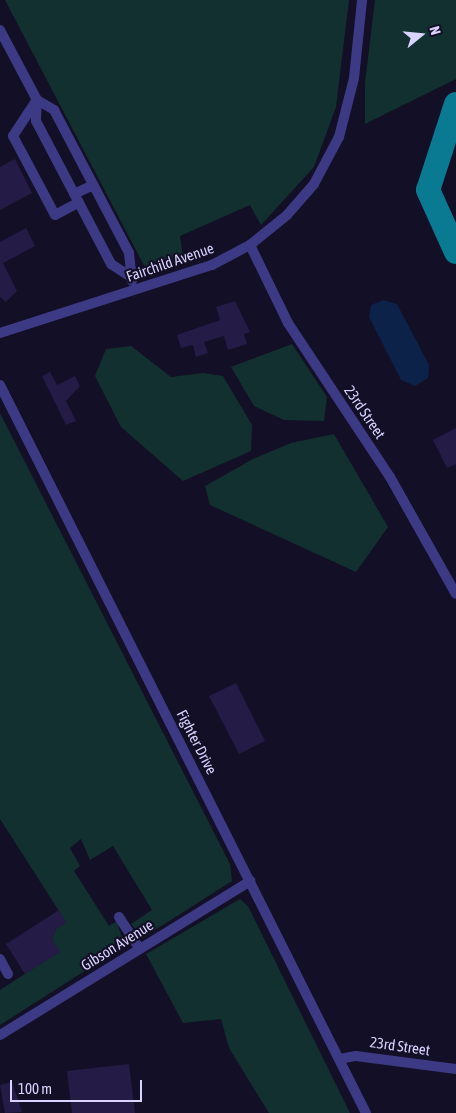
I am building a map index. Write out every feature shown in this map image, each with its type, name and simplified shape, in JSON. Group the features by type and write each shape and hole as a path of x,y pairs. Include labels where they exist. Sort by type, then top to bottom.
{"street":[{"name":"Fairchild Avenue","path":"0,333 193,273 250,245 299,202 336,145 354,78 362,0"},
{"path":"0,30 37,100 36,121 111,264 131,277"},
{"path":"37,100 54,110 93,184 129,254 131,277 135,290"},
{"path":"37,100 14,136 55,215 93,184"},
{"name":"23rd Street","path":"250,245 288,323 390,477 456,594"},
{"name":"Fighter Drive","path":"0,385 366,1113"},
{"name":"Gibson Avenue","path":"0,1035 250,881"},
{"path":"119,916 140,949"},
{"path":"0,959 8,974"},
{"name":"23rd Street","path":"340,1059 356,1056 456,1069"}],"green space":[{"path":"5,0 349,0 336,107 314,167 261,225 250,205 180,236 184,263 150,277"},
{"path":"375,0 456,0 456,79 365,124 365,83"},
{"path":"292,344 327,397 324,421 284,420 254,406 231,367"},
{"path":"131,346 171,377 203,373 223,376 252,425 251,451 183,481 121,427 95,376 106,349"},
{"path":"0,413 230,864 232,881 144,937 131,924 152,910 113,846 90,860 81,839 70,848 80,866 74,871 109,926 117,921 124,946 0,1025 0,990 59,952 52,939 56,929 66,922 0,819"},
{"path":"334,434 388,527 356,572 210,505 205,486 253,459 291,443"},
{"path":"240,899 248,906 350,1113 269,1113 229,1048 221,1019 183,1023 146,954"}],"water":[{"path":"383,300 397,304 429,365 428,378 415,386 401,380 369,317 371,305"}],"building":[{"path":"15,159 32,193 0,210 0,167"},
{"path":"26,228 35,246 3,263 17,291 6,302 0,297 0,242"},
{"path":"235,301 250,332 244,334 247,344 228,350 224,336 204,342 208,353 196,357 193,345 181,348 177,335 220,320 216,307"},
{"path":"50,372 57,385 75,376 80,386 66,401 76,421 66,425 42,376"},
{"path":"456,428 456,464 447,468 433,440"},
{"path":"236,683 265,741 239,754 209,696"},
{"path":"59,910 66,922 56,929 52,939 60,952 25,974 6,944"},
{"path":"129,1064 135,1113 72,1113 67,1071"},
{"path":"12,1082 22,1112 5,1113 0,1085"}],"taxiway":[{"path":"456,104 428,190 456,252"}]}
